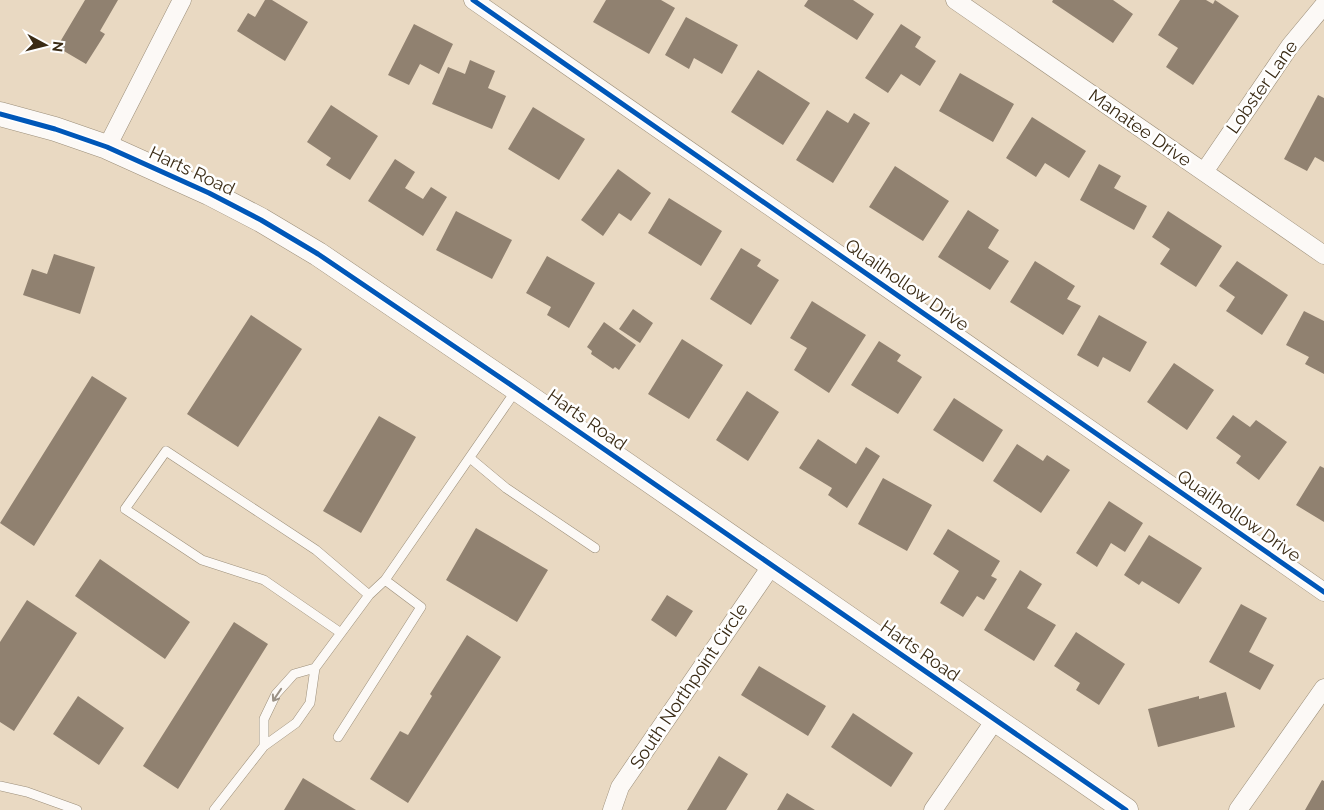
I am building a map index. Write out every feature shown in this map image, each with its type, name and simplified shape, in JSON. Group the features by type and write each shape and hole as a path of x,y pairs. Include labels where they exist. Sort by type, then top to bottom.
{"street":[{"path":"107,148 182,0"},
{"name":"Quailhollow Drive","path":"473,0 1324,592"},
{"name":"Manatee Drive","path":"956,0 1324,255"},
{"name":"Lobster Lane","path":"1204,172 1290,46 1324,5"},
{"name":"Harts Road","path":"0,114 55,129 107,148 209,193 262,220 318,254 517,389 1126,810"},
{"name":"South Northpoint Circle","path":"612,810 620,787 772,565"},
{"path":"1238,810 1324,688"},
{"path":"933,810 995,720"}],"lane":[{"path":"214,810 264,746 296,723 310,703 315,668 369,595 385,580 517,389"},
{"path":"341,633 264,580 202,560 124,510 166,451 316,550 369,595"},
{"path":"470,458 506,488 595,548"},
{"path":"338,737 421,607 385,580"},
{"path":"264,746 264,720 276,694 294,674 315,668"},
{"path":"0,786 27,792 77,810"}],"building":[{"path":"85,0 118,0 100,31 105,34 86,64 57,47"},
{"path":"265,0 272,0 308,22 285,61 237,31 248,13 255,17"},
{"path":"606,0 661,0 675,8 649,54 593,22"},
{"path":"808,0 853,0 874,14 857,40 804,6"},
{"path":"1053,0 1113,0 1133,14 1113,43 1052,2"},
{"path":"1180,0 1206,0 1213,4 1215,0 1239,16 1193,85 1166,67 1178,48 1158,35"},
{"path":"686,17 738,45 722,74 694,58 689,69 665,55"},
{"path":"414,24 453,44 439,74 420,64 409,85 388,75"},
{"path":"901,24 921,37 915,47 936,61 920,86 901,74 888,93 865,78"},
{"path":"470,60 495,71 488,88 506,96 492,129 432,104 448,67 465,74"},
{"path":"758,70 810,103 783,145 731,112"},
{"path":"960,73 1014,104 993,142 939,111"},
{"path":"1318,95 1324,98 1324,162 1315,157 1307,171 1284,159"},
{"path":"331,105 378,136 350,180 326,165 331,158 307,142"},
{"path":"533,107 585,139 559,180 508,149"},
{"path":"827,110 848,123 854,113 870,123 833,183 796,160"},
{"path":"1032,117 1086,151 1069,178 1045,163 1036,177 1006,158"},
{"path":"395,159 415,172 405,188 423,199 431,187 447,197 423,236 368,201"},
{"path":"1099,164 1121,176 1114,188 1147,206 1134,230 1080,200"},
{"path":"895,166 949,201 923,241 869,207"},
{"path":"618,169 651,193 631,221 619,213 603,236 581,220"},
{"path":"669,198 722,231 701,266 648,233"},
{"path":"968,210 999,230 988,248 1009,261 990,290 938,257"},
{"path":"456,211 512,240 492,279 436,250"},
{"path":"1168,211 1222,246 1196,287 1160,264 1170,249 1152,237"},
{"path":"741,248 761,260 757,266 779,280 751,325 710,299"},
{"path":"54,254 95,267 80,314 23,295 32,269 47,274"},
{"path":"547,256 595,283 569,328 547,315 551,307 526,293"},
{"path":"1035,261 1075,286 1067,299 1081,306 1063,335 1010,302"},
{"path":"1237,261 1288,295 1262,335 1226,311 1235,297 1219,286"},
{"path":"812,301 866,335 829,393 794,370 807,348 790,338"},
{"path":"633,309 653,323 640,343 619,329"},
{"path":"1304,311 1324,321 1324,374 1305,364 1309,357 1286,345"},
{"path":"251,315 302,349 238,447 187,414"},
{"path":"1099,315 1147,342 1130,372 1103,357 1098,367 1077,355"},
{"path":"604,322 636,345 619,370 615,367 613,369 591,354 592,351 587,347"},
{"path":"682,339 723,365 689,419 648,394"},
{"path":"879,341 901,355 897,361 922,377 898,414 851,385"},
{"path":"1174,363 1214,390 1187,430 1147,402"},
{"path":"92,376 127,398 34,546 0,523"},
{"path":"747,391 779,412 748,461 716,440"},
{"path":"954,398 1003,430 983,462 933,430"},
{"path":"1233,415 1250,427 1256,420 1287,442 1259,480 1236,463 1241,456 1216,438"},
{"path":"379,416 416,437 361,533 323,511"},
{"path":"818,439 856,464 866,447 880,456 847,508 828,495 832,488 799,468"},
{"path":"1017,444 1043,461 1047,455 1070,470 1041,513 993,481"},
{"path":"1320,466 1324,468 1324,522 1296,505"},
{"path":"883,478 932,505 907,551 858,524"},
{"path":"1109,501 1143,523 1125,552 1111,543 1097,567 1076,553"},
{"path":"476,528 548,570 517,622 446,580"},
{"path":"948,529 1000,561 991,576 997,579 984,600 977,596 963,617 940,603 959,571 933,554"},
{"path":"1149,535 1202,568 1179,604 1142,581 1139,585 1124,575"},
{"path":"100,559 190,622 165,659 75,596"},
{"path":"1020,570 1042,584 1027,608 1056,625 1034,661 984,630"},
{"path":"667,595 693,611 676,637 651,620"},
{"path":"27,600 77,633 14,731 0,722 0,642"},
{"path":"1241,604 1267,618 1249,652 1274,665 1260,690 1209,662"},
{"path":"234,622 268,644 178,789 143,766"},
{"path":"1076,632 1125,664 1099,705 1076,690 1080,683 1054,666"},
{"path":"467,635 501,657 408,803 370,779 400,731 408,735 432,696 430,694"},
{"path":"759,666 826,706 808,736 741,695"},
{"path":"1226,692 1235,727 1158,747 1148,709 1199,696 1199,699"},
{"path":"78,696 124,728 99,765 53,734"},
{"path":"853,713 913,753 891,787 831,747"},
{"path":"719,756 748,774 726,810 687,810"},
{"path":"303,778 356,810 284,810"},
{"path":"1322,780 1324,781 1324,810 1305,810"},
{"path":"787,793 815,810 777,810"}],"cycle path":[{"path":"473,0 1324,592"},
{"path":"0,114 55,129 107,147 209,193 261,220 318,254 517,389 1126,810"}]}
